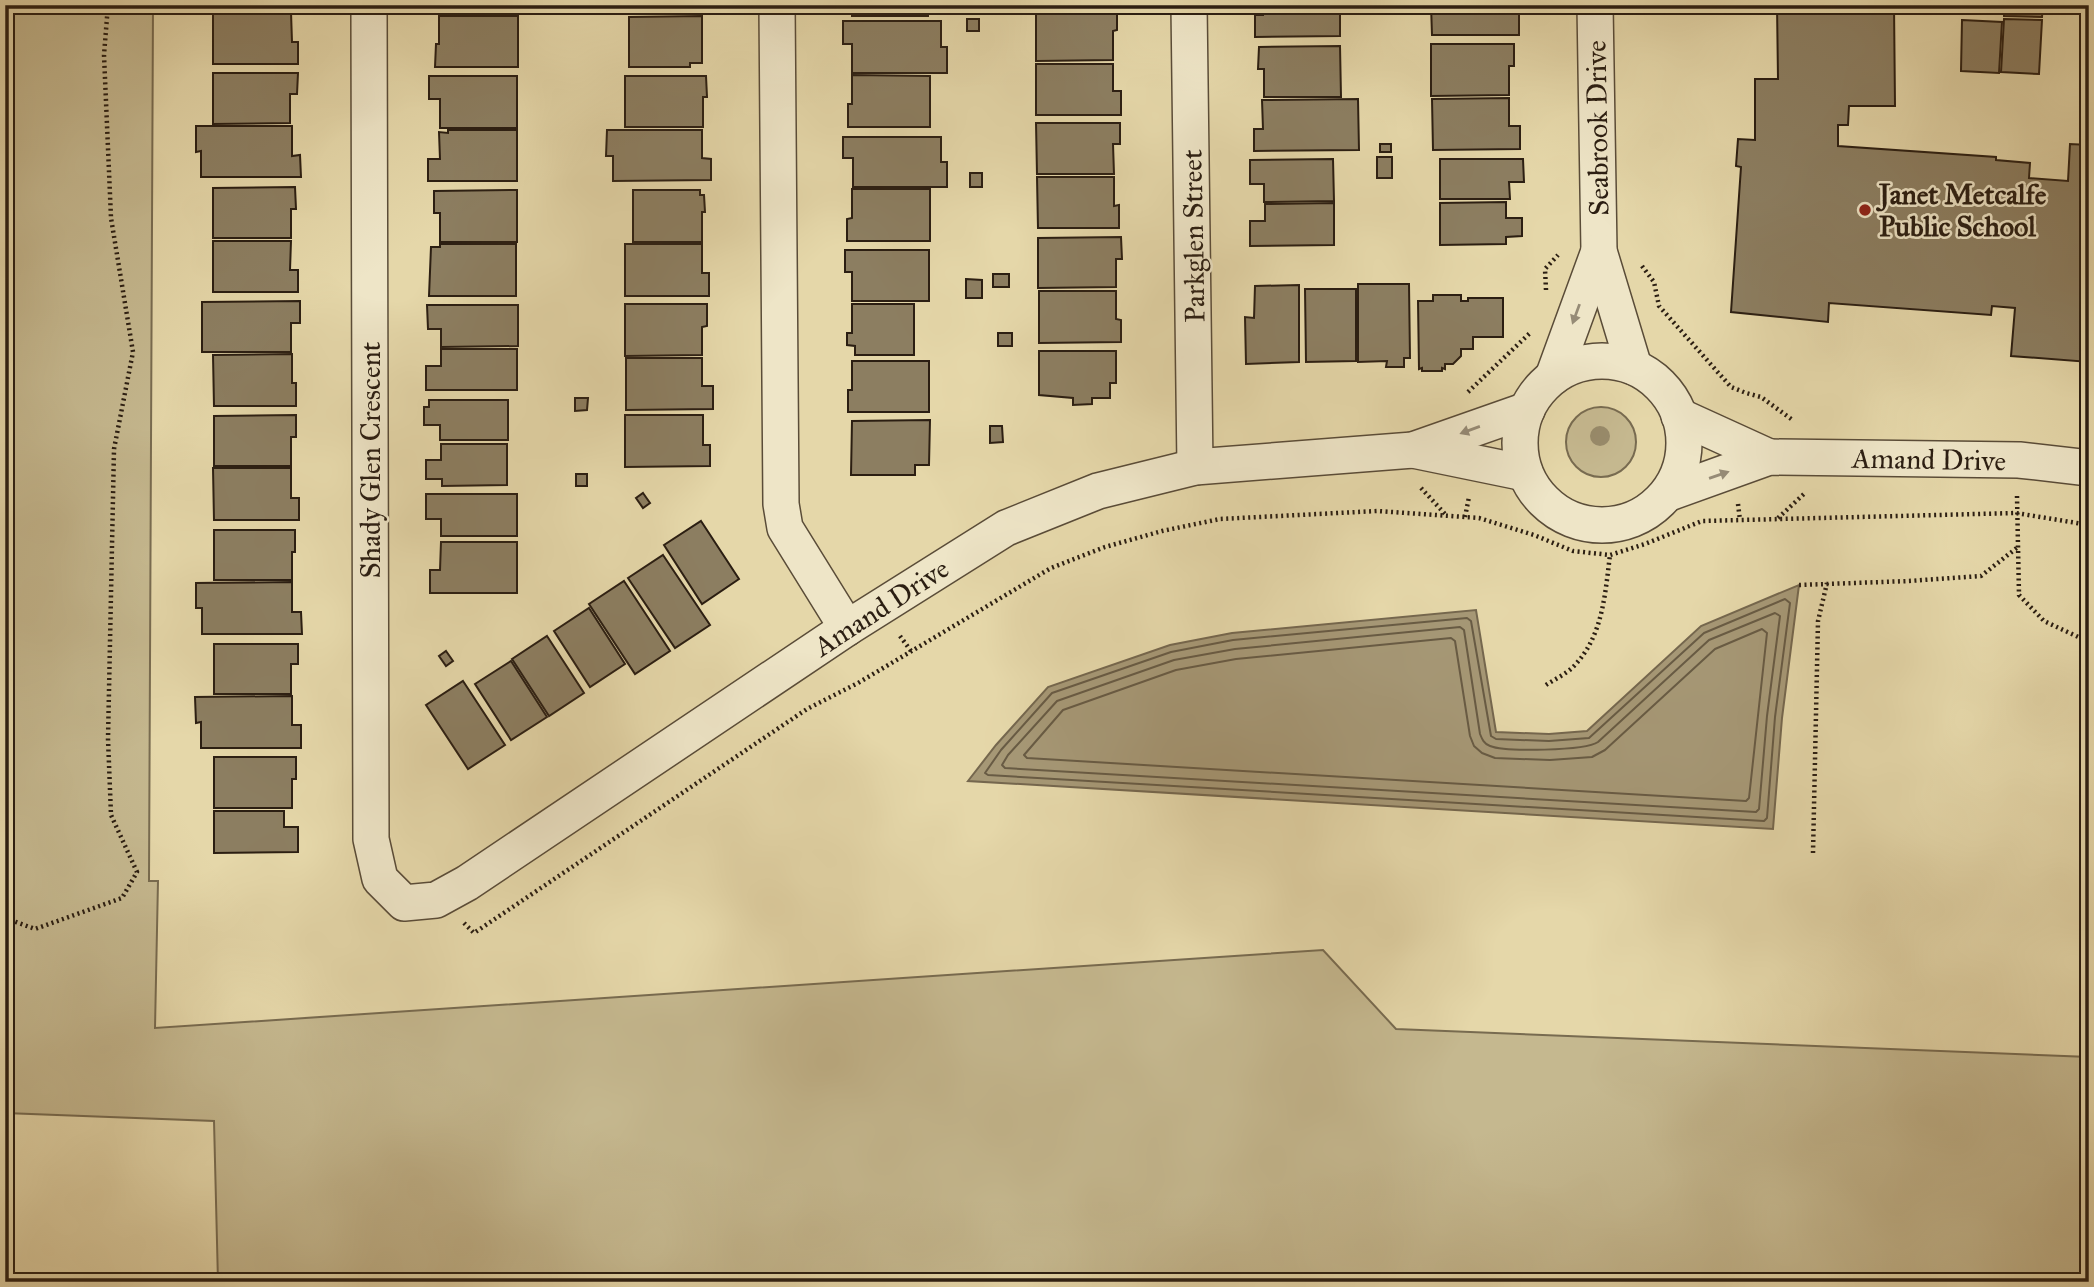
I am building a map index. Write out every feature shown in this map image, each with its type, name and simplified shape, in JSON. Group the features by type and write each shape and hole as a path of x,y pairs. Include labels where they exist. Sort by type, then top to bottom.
{"street":[{"name":"Shady Glen Crescent","path":"369,5 371,839 380,879 404,903"},
{"path":"777,5 781,504 785,528 847,628"},
{"name":"Parkglen Street","path":"1189,5 1195,467"},
{"name":"Seabrook Drive","path":"1595,5 1600,251 1634,367"},
{"name":"Seabrook Drive","path":"1553,377 1600,251"},
{"path":"1592,361 1614,361 1634,367 1653,377 1668,392 1679,416 1684,432 1685,453 1680,474 1669,493 1654,508 1636,520 1614,526 1592,526 1570,520 1551,509 1536,493 1525,473 1520,451 1521,430 1527,410 1538,391 1553,377 1572,366 1592,361"},
{"name":"Amand Drive","path":"404,903 436,900 467,883 847,628 1006,528 1098,491 1195,467 1413,450 1527,410"},
{"name":"Amand Drive","path":"1679,416 1769,457"},
{"name":"Amand Drive","path":"1413,450 1525,473"},
{"name":"Amand Drive","path":"1669,493 1769,457 2019,460 2089,468"}],"path":[{"path":"5,918 35,929 122,898 137,872 111,815 108,739 114,449 133,352 111,218 104,55 108,5"},
{"path":"1545,270 1546,292"},
{"path":"1654,282 1659,306 1731,387 1761,397"},
{"path":"1461,399 1535,330"},
{"path":"2019,460 2017,513 2020,595 2044,621 2089,642"},
{"path":"464,923 474,933 807,709 858,683 1051,568 1105,547 1162,531 1220,519 1377,511 1479,518 1534,535 1573,551 1610,555 1703,521 2017,513 2089,525"},
{"path":"1799,586 1981,576 2018,547"},
{"path":"1546,685 1573,668 1593,639 1604,607 1610,555"},
{"path":"1813,853 1818,621 1826,583"},
{"path":"895,629 911,651"}],"shaded area":[{"path":"5,5 153,5 149,881 158,881 155,1028 1323,950 1396,1029 2089,1057 2089,1282 218,1282 214,1121 5,1113"},
{"path":"1601,407 1626,417 1636,442 1626,467 1601,477 1576,467 1566,442 1576,417"}],"water":[{"path":"1799,585 1782,718 1773,829 968,781 1048,687 1170,645 1232,633 1476,610 1496,732 1549,734 1587,731 1701,626"}],"building":[{"path":"213,5 289,5 289,9 213,10"},
{"path":"439,5 535,5 535,13 439,14"},
{"path":"625,5 702,5 702,14 625,14"},
{"path":"852,5 928,5 928,16 852,16"},
{"path":"1263,5 1340,5 1340,36 1255,37 1255,15 1263,15"},
{"path":"1431,5 1509,5 1509,12 1519,12 1519,35 1432,35"},
{"path":"1777,5 1894,5 1895,106 1849,106 1848,125 1838,125 1838,146 1996,157 1996,160 2030,163 2029,178 2068,181 2070,144 2089,145 2089,362 2011,356 2015,308 1992,306 1991,315 1829,303 1828,322 1731,312 1741,167 1736,166 1738,139 1755,140 1755,79 1778,79"},
{"path":"2004,5 2043,5 2042,17 2004,16"},
{"path":"1117,9 1117,30 1113,31 1113,60 1036,61 1036,10"},
{"path":"213,12 291,12 292,42 298,42 298,64 213,64"},
{"path":"439,16 518,16 518,67 435,67 436,44 439,44"},
{"path":"702,16 702,63 690,63 690,67 629,67 629,17"},
{"path":"967,19 979,19 979,31 967,31"},
{"path":"2004,19 2042,20 2039,74 2001,72"},
{"path":"1962,20 2002,22 1999,73 1961,71"},
{"path":"843,21 941,21 941,47 947,47 947,73 852,73 852,44 843,44"},
{"path":"1431,44 1514,44 1514,66 1509,66 1509,95 1431,96"},
{"path":"1340,46 1341,97 1264,97 1264,69 1258,69 1259,47"},
{"path":"1036,64 1113,64 1113,91 1121,91 1121,115 1036,115"},
{"path":"213,73 298,73 297,94 290,94 290,123 213,124"},
{"path":"852,75 930,76 930,127 848,127 848,104 852,104"},
{"path":"429,76 517,76 517,128 440,128 440,99 429,99"},
{"path":"625,76 706,76 707,97 703,97 703,127 625,127"},
{"path":"1509,98 1509,126 1520,126 1520,149 1433,150 1432,99"},
{"path":"1358,99 1359,150 1254,151 1254,129 1263,129 1262,100"},
{"path":"1036,123 1120,123 1120,144 1113,144 1114,174 1037,174"},
{"path":"196,126 292,126 292,156 300,155 301,177 201,177 201,151 196,152"},
{"path":"448,130 517,130 517,181 428,181 428,159 440,159 439,132 448,133"},
{"path":"607,130 702,130 702,158 711,159 711,180 613,181 613,156 606,156"},
{"path":"843,137 941,137 941,162 947,162 947,187 853,187 853,158 843,158"},
{"path":"1380,144 1391,144 1391,152 1380,152"},
{"path":"1377,157 1392,157 1392,178 1377,178"},
{"path":"1333,159 1334,201 1264,202 1264,184 1250,184 1250,160"},
{"path":"1440,159 1523,159 1524,182 1509,182 1510,199 1440,199"},
{"path":"970,173 982,173 982,187 970,187"},
{"path":"1037,177 1114,177 1114,206 1119,205 1119,228 1038,228"},
{"path":"295,187 296,209 291,209 291,238 213,238 213,188"},
{"path":"852,189 930,189 930,241 847,241 847,219 852,218"},
{"path":"517,190 517,242 440,242 440,213 434,213 434,191"},
{"path":"633,190 700,190 700,195 704,195 705,212 702,212 702,242 633,242"},
{"path":"1506,202 1506,218 1522,218 1522,236 1506,237 1506,244 1440,245 1440,203"},
{"path":"1334,203 1334,245 1250,246 1250,221 1265,221 1265,204"},
{"path":"1121,237 1122,259 1116,259 1116,287 1038,288 1038,238"},
{"path":"213,241 291,241 290,270 298,270 298,292 213,292"},
{"path":"440,244 516,244 516,296 429,296 431,247 440,247"},
{"path":"625,244 702,244 702,273 709,273 709,296 625,296"},
{"path":"845,250 929,250 929,301 852,301 852,272 845,272"},
{"path":"993,274 1009,274 1009,287 993,287"},
{"path":"966,279 982,280 982,298 966,298"},
{"path":"1358,284 1409,284 1410,358 1404,358 1404,367 1386,367 1387,361 1358,362"},
{"path":"1299,285 1299,362 1246,364 1245,317 1254,318 1255,286"},
{"path":"1305,289 1356,289 1356,361 1306,362"},
{"path":"1039,291 1116,291 1116,319 1121,320 1121,342 1039,343"},
{"path":"1433,295 1461,295 1461,301 1468,301 1468,298 1503,298 1503,337 1473,337 1473,349 1461,349 1461,356 1453,364 1445,364 1442,371 1422,371 1422,368 1419,369 1418,301 1433,301"},
{"path":"300,301 300,323 291,323 291,352 202,352 202,302"},
{"path":"625,304 707,304 707,326 702,327 702,355 625,356"},
{"path":"852,304 914,304 914,355 855,355 855,346 847,345 847,333 852,333"},
{"path":"427,305 518,305 518,346 441,347 441,329 428,329"},
{"path":"998,333 1012,333 1012,346 998,346"},
{"path":"441,349 517,349 517,390 426,390 426,366 441,366"},
{"path":"1039,351 1116,351 1116,383 1110,383 1110,398 1092,398 1092,404 1073,405 1073,398 1039,395"},
{"path":"292,354 292,383 296,383 296,406 214,406 213,355"},
{"path":"626,358 702,358 702,386 713,386 713,409 626,410"},
{"path":"852,361 929,361 929,412 848,412 848,390 852,390"},
{"path":"575,398 588,398 587,410 575,411"},
{"path":"429,400 508,400 508,440 440,440 440,425 424,425 424,407 429,407"},
{"path":"296,415 296,437 291,437 291,466 214,466 214,416"},
{"path":"625,415 703,415 703,445 710,445 710,466 625,467"},
{"path":"930,420 929,465 915,465 915,475 851,475 852,421"},
{"path":"990,426 1002,426 1003,442 990,443"},
{"path":"441,444 507,444 507,485 442,486 442,479 426,479 426,460 441,460"},
{"path":"213,468 291,468 291,498 299,498 299,520 214,520"},
{"path":"576,474 587,474 587,486 576,486"},
{"path":"643,493 650,503 643,508 636,498"},
{"path":"426,494 517,494 517,536 441,536 441,519 426,519"},
{"path":"701,521 739,579 702,604 664,545"},
{"path":"214,530 295,530 292,580 214,580"},
{"path":"441,542 517,542 517,593 430,593 430,570 440,570"},
{"path":"663,555 710,625 675,648 628,578"},
{"path":"624,581 670,651 635,674 589,604"},
{"path":"292,582 292,612 301,612 302,634 202,634 202,608 196,608 196,583"},
{"path":"589,608 625,664 590,687 554,631"},
{"path":"547,636 584,693 549,716 512,659"},
{"path":"214,644 298,644 298,664 291,664 291,694 214,694"},
{"path":"446,651 453,661 446,666 439,656"},
{"path":"511,661 547,717 511,740 475,684"},
{"path":"463,681 505,745 468,769 426,705"},
{"path":"292,696 292,725 301,725 301,748 201,748 201,722 196,723 195,697"},
{"path":"214,757 296,757 296,779 292,779 292,808 214,808"},
{"path":"214,811 284,811 284,827 298,827 298,852 214,853"}],"place":[{"name":"Janet Metcalfe Public School","path":"1865,210"}]}
